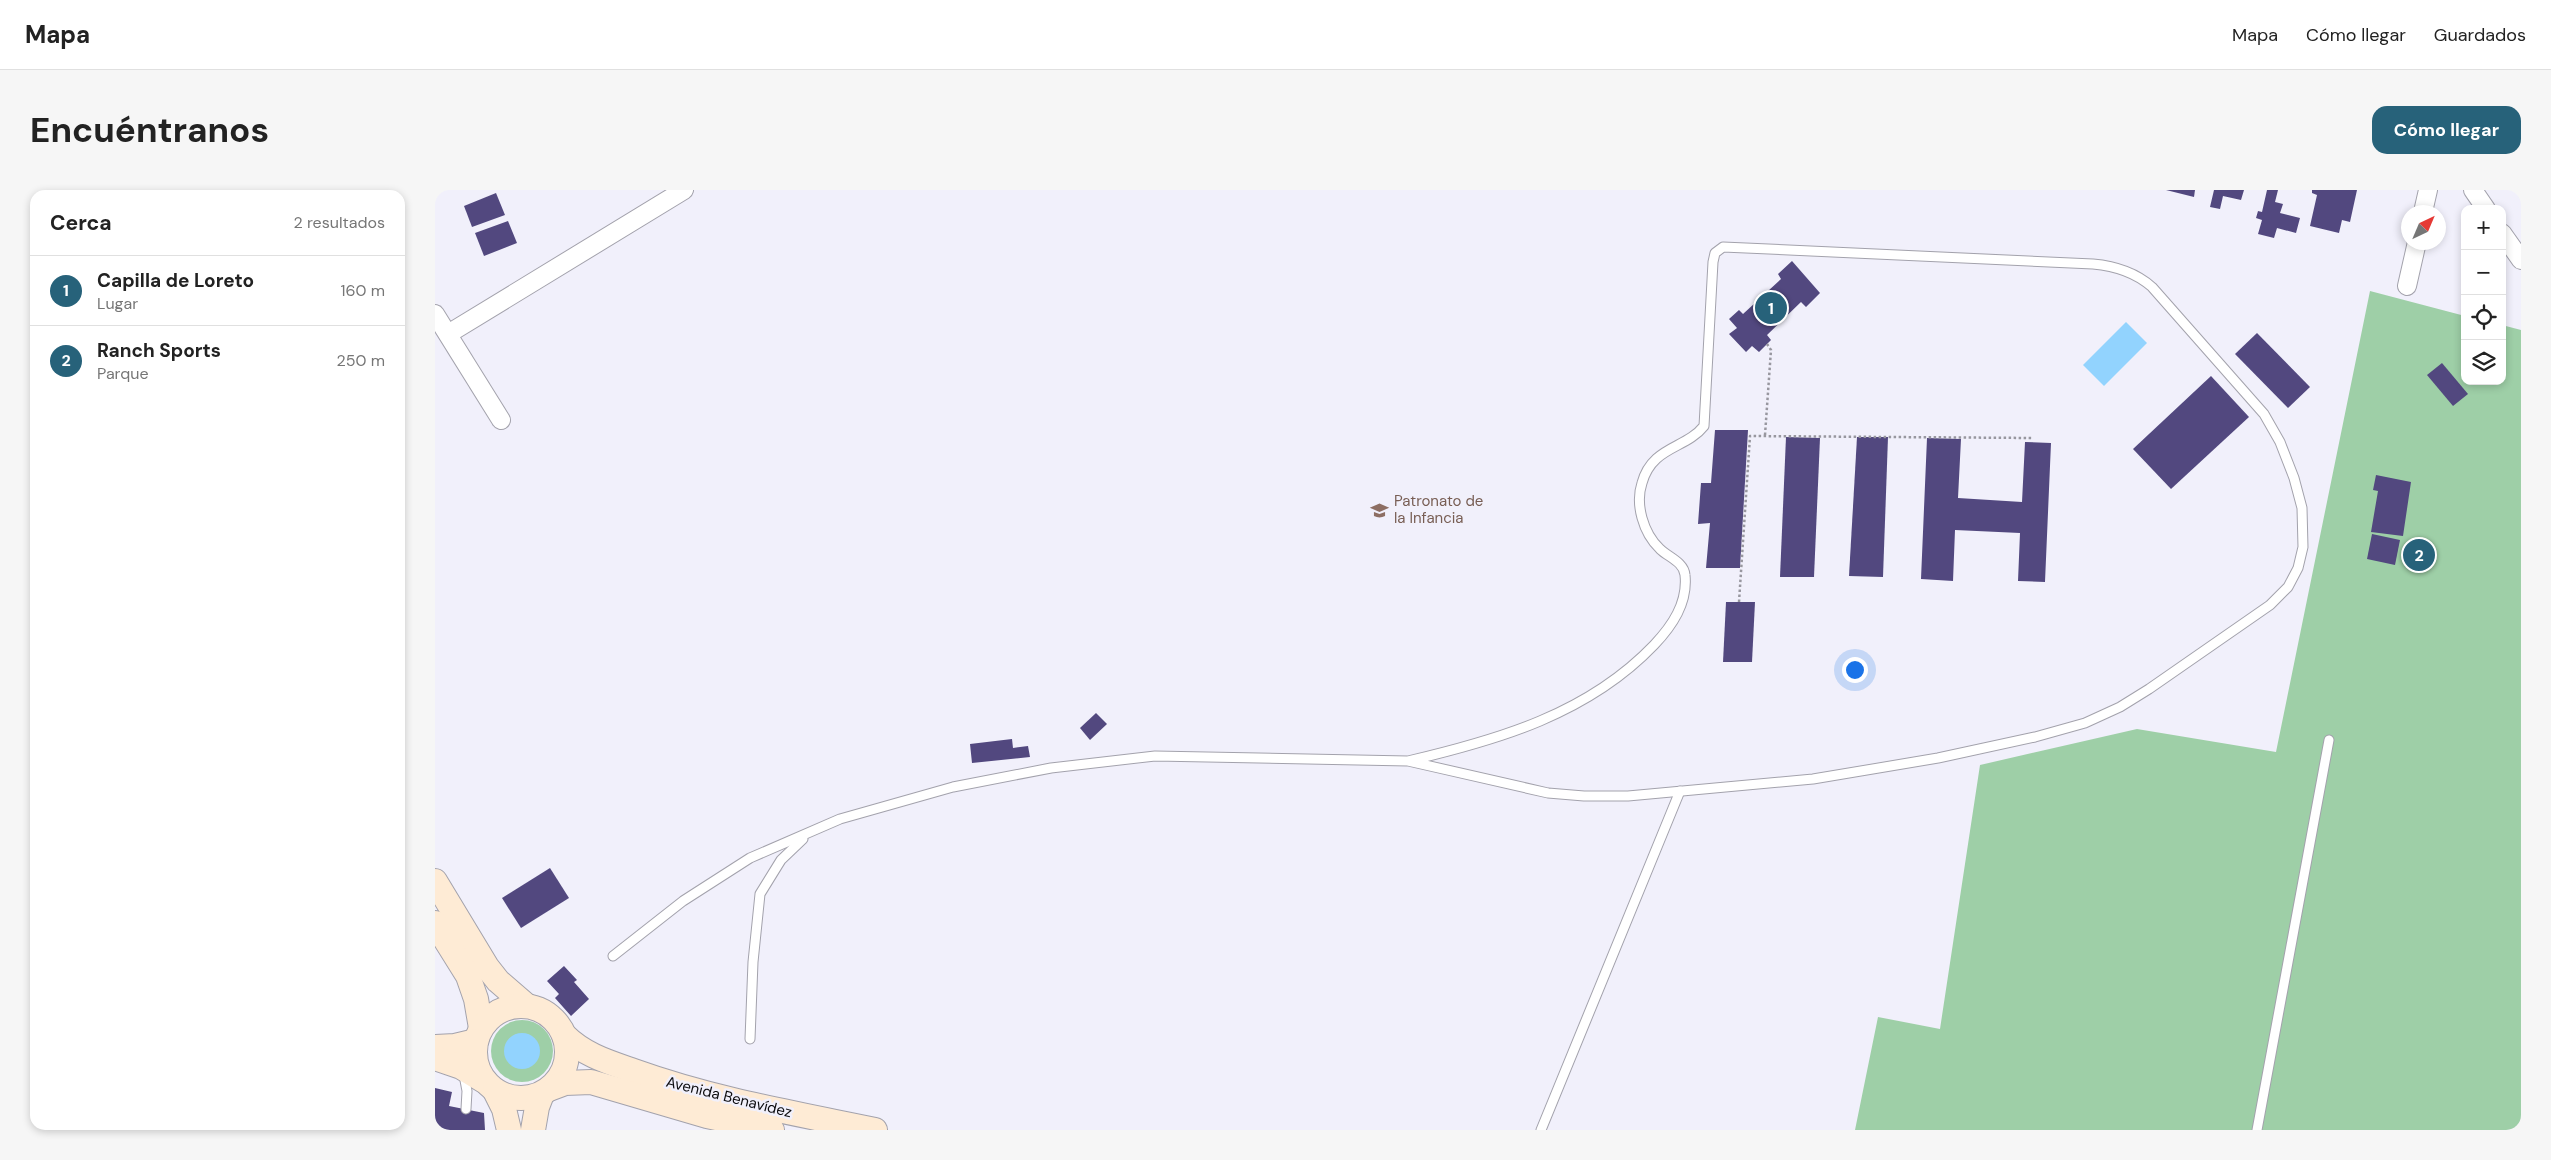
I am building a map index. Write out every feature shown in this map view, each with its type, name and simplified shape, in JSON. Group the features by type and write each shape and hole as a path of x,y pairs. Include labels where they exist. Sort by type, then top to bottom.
{"main road":[{"path":"435,880 487,967 498,981 527,1006 549,1016 564,1035 567,1050 566,1065 559,1078 546,1092 537,1107 533,1130"},
{"path":"435,923 468,976 476,999 478,1035 475,1062 504,1109 509,1130"},
{"path":"435,1047 455,1046 478,1035 490,1018 501,1010 513,1006 527,1006"},
{"name":"Avenida Benavídez","path":"564,1035 575,1046 590,1055 684,1089 875,1130"},
{"path":"435,1058 461,1067 489,1086 518,1099 546,1092"},
{"name":"Avenida Benavídez","path":"546,1092 565,1083 591,1082 707,1116 772,1130"}],"street":[{"path":"448,334 684,190"},
{"path":"2425,205 2428,190"},
{"path":"2473,190 2483,205"},
{"path":"2506,239 2521,260"},
{"path":"2407,286 2415,250"},
{"path":"435,314 501,420"}],"lane":[{"path":"613,956 683,901 750,858 815,829 840,819 953,787 1051,768 1155,756 1408,761 1548,793 1584,796 1628,796 1813,778 1938,758 2025,740 2085,722 2120,706 2149,689 2270,605 2288,587 2298,568 2303,546 2302,508 2294,478 2280,442 2264,414 2152,288 2141,278 2110,265 1723,247 1715,253 1713,262 1704,426 1698,433 1672,446 1655,460 1642,480 1638,495 1642,519 1649,532 1659,548 1677,561 1685,572 1686,592 1676,618 1644,655 1592,695 1564,712 1463,748 1408,761"},
{"path":"2257,1130 2329,740"},
{"path":"1541,1130 1680,791"},
{"path":"750,1039 753,962 760,894 781,860 795,845 815,829"},
{"path":"461,1067 467,1091 466,1109"}],"path":[{"path":"1765,435 1771,350 1767,344"},
{"path":"1739,602 1750,436 2032,438"}],"green space":[{"path":"2370,291 2461,315 2461,385 2506,385 2506,326 2521,330 2521,1130 1855,1130 1878,1017 1940,1029 1980,765 2137,729 2276,752"},
{"path":"516,1020 528,1020 544,1029 551,1039 553,1051 551,1063 544,1073 528,1082 516,1082 505,1077 496,1068 491,1057 491,1045 496,1034 505,1025"}],"water":[{"path":"2126,322 2147,343 2104,386 2083,365"},
{"path":"522,1033 529,1034 535,1038 539,1044 539,1058 535,1064 529,1068 522,1069 515,1068 509,1064 505,1058 504,1051 505,1044 509,1038 515,1034"}],"building":[{"path":"2166,190 2195,190 2194,197"},
{"path":"2214,190 2244,190 2241,200 2223,196 2220,209 2210,207"},
{"path":"2267,190 2278,190 2275,202 2283,204 2280,213 2300,218 2296,233 2277,228 2274,238 2258,234 2262,220 2256,218 2258,211 2262,212"},
{"path":"2312,190 2357,190 2350,222 2342,220 2339,233 2310,226 2317,195 2312,193"},
{"path":"496,193 505,215 472,227 464,206"},
{"path":"508,221 517,243 484,256 475,233"},
{"path":"1792,261 1820,293 1806,307 1801,302 1767,335 1771,340 1759,352 1752,346 1746,352 1729,334 1737,328 1729,319 1739,310 1743,314 1781,279 1778,274"},
{"path":"2257,333 2310,387 2288,408 2235,354"},
{"path":"2442,363 2468,394 2453,406 2427,375"},
{"path":"2211,376 2249,417 2171,489 2133,449"},
{"path":"1715,430 1748,430 1740,568 1706,568 1710,523 1698,524 1701,483 1711,483"},
{"path":"1786,437 1820,438 1814,577 1780,577"},
{"path":"1857,437 1888,437 1883,577 1849,576"},
{"path":"1927,438 1961,439 1958,498 2022,502 2025,442 2051,443 2045,582 2018,581 2020,533 1955,530 1953,581 1921,579"},
{"path":"2376,475 2411,482 2403,536 2371,532 2378,491 2373,490"},
{"path":"2372,534 2400,540 2395,565 2367,559"},
{"path":"1726,602 1755,602 1752,662 1723,662"},
{"path":"1096,713 1107,724 1090,740 1080,728"},
{"path":"1012,739 1013,748 1028,746 1030,757 972,763 970,744"},
{"path":"550,868 569,898 521,928 502,898"},
{"path":"564,966 577,980 574,982 589,999 571,1016 555,998 559,994 547,981"},
{"path":"435,1088 452,1092 449,1106 484,1113 485,1130 435,1130"}],"place":[{"name":"Capilla de Loreto","path":"1771,308"},
{"name":"Patronato de la Infancia","path":"1380,510"},
{"name":"Ranch Sports","path":"2419,555"}]}
